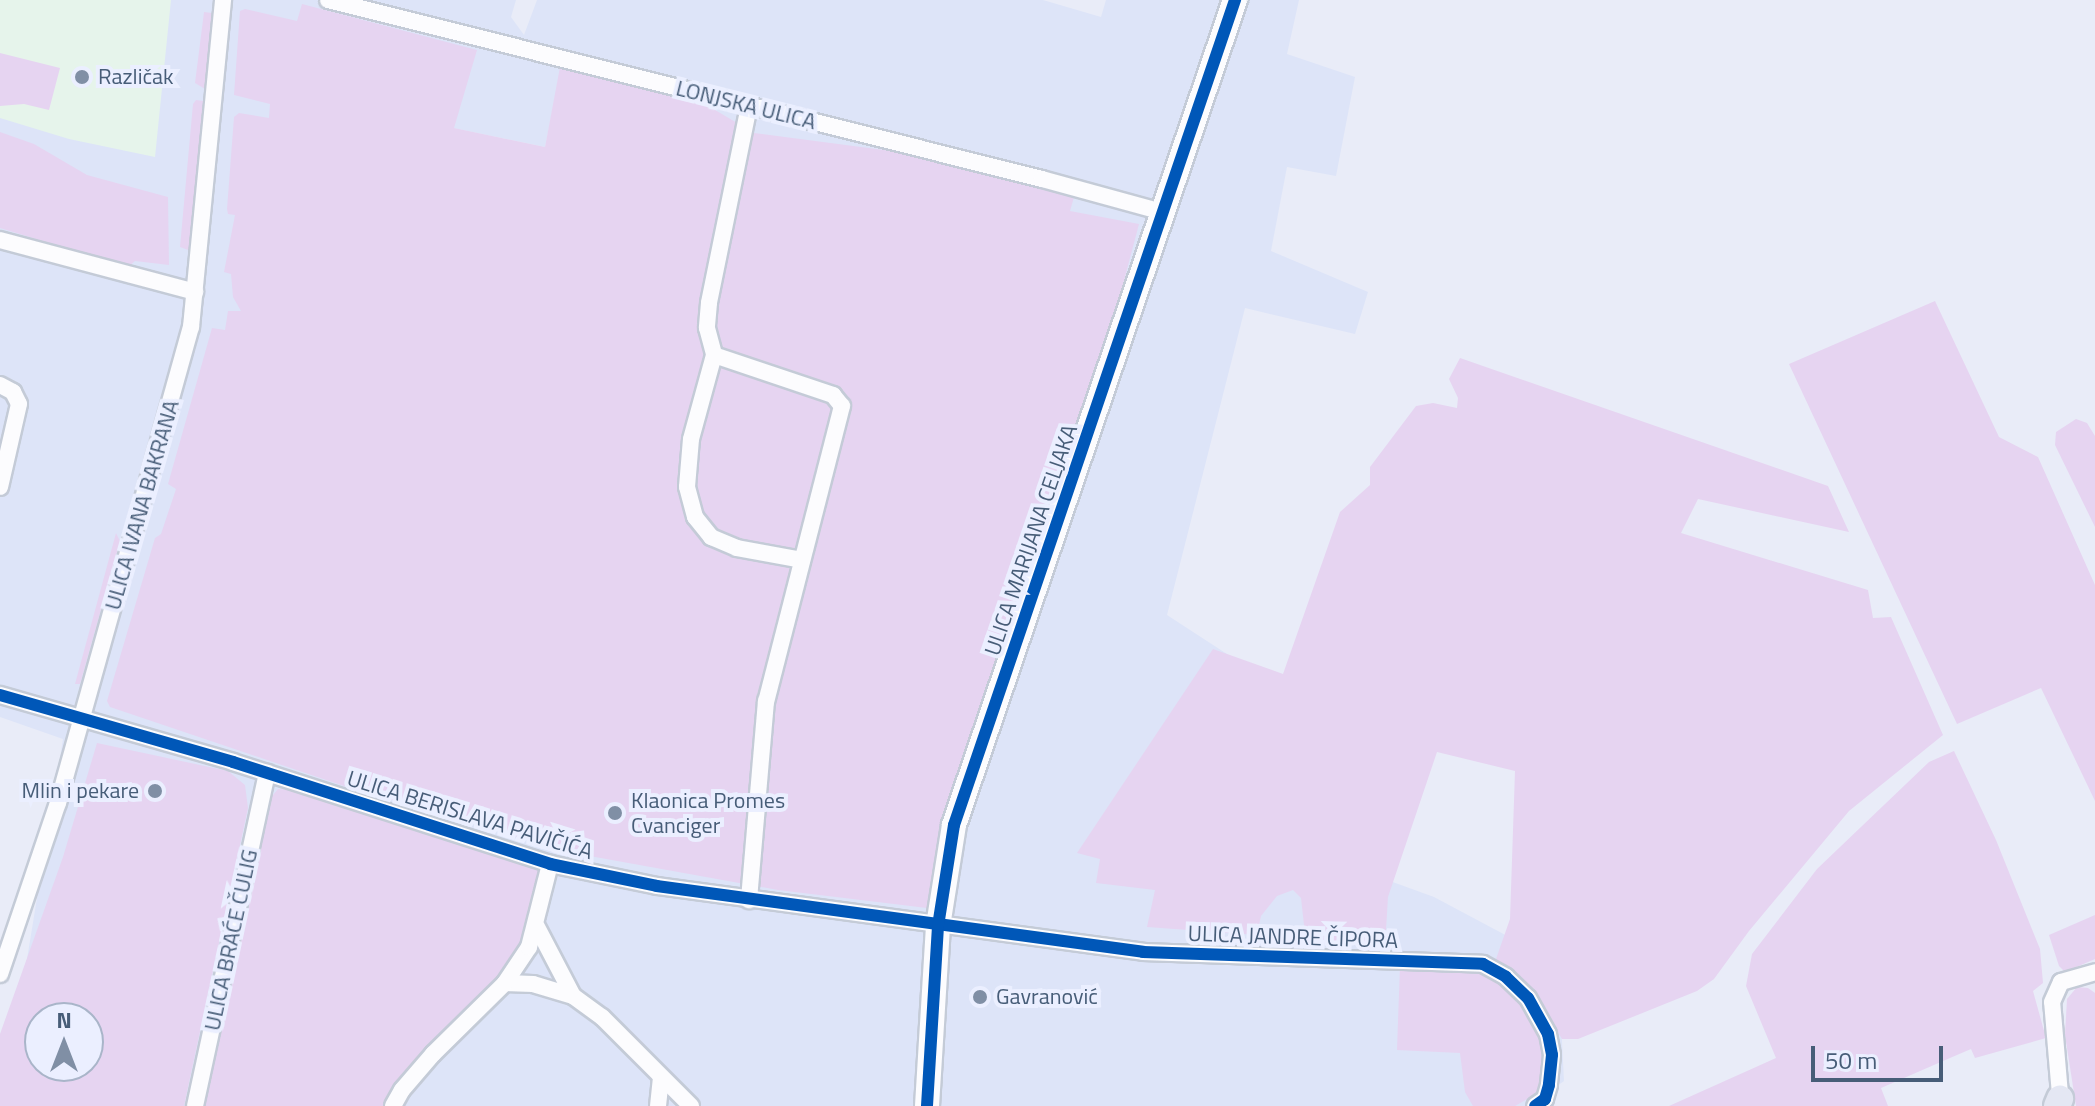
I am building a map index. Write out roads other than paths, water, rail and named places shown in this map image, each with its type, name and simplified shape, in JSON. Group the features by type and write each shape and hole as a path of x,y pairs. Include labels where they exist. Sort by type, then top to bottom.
{"main road":[{"name":"ULICA MARIJANA CELJAKA","path":"927,1106 938,926 954,825 1235,0"}],"street":[{"name":"ULICA IVANA BAKRANA","path":"0,974 37,871 83,718 191,327 223,0"},
{"name":"LONJSKA ULICA","path":"328,0 1163,212"},
{"path":"749,106 707,317 714,355 689,453 687,487 695,517 711,537 724,544 802,560"},
{"path":"0,240 195,292"},
{"path":"714,355 833,395 841,401 842,412 766,701 749,900"},
{"path":"0,385 13,392 19,404 0,487"},
{"name":"ULICA BERISLAVA PAVIČIĆA","path":"0,695 267,773 550,864 657,886 938,926"},
{"name":"ULICA BRAĆE ČULIG","path":"195,1106 267,773"},
{"path":"393,1106 402,1090 433,1054 505,983 529,947 537,927 550,864"},
{"name":"ULICA JANDRE ČIPORA","path":"938,926 1157,953 1483,964 1515,985 1544,1025 1552,1055 1540,1102"},
{"path":"537,927 573,996"},
{"path":"2059,1104 2052,1002 2061,982 2095,972"},
{"path":"505,983 533,984 573,996 602,1017 691,1106"},
{"path":"658,1106 661,1077"}],"place":[{"name":"Različak","path":"82,77"},
{"name":"Mlin i pekare","path":"155,791"},
{"name":"Klaonica Promes Cvanciger","path":"615,813"},
{"name":"Gavranović","path":"980,997"}]}
